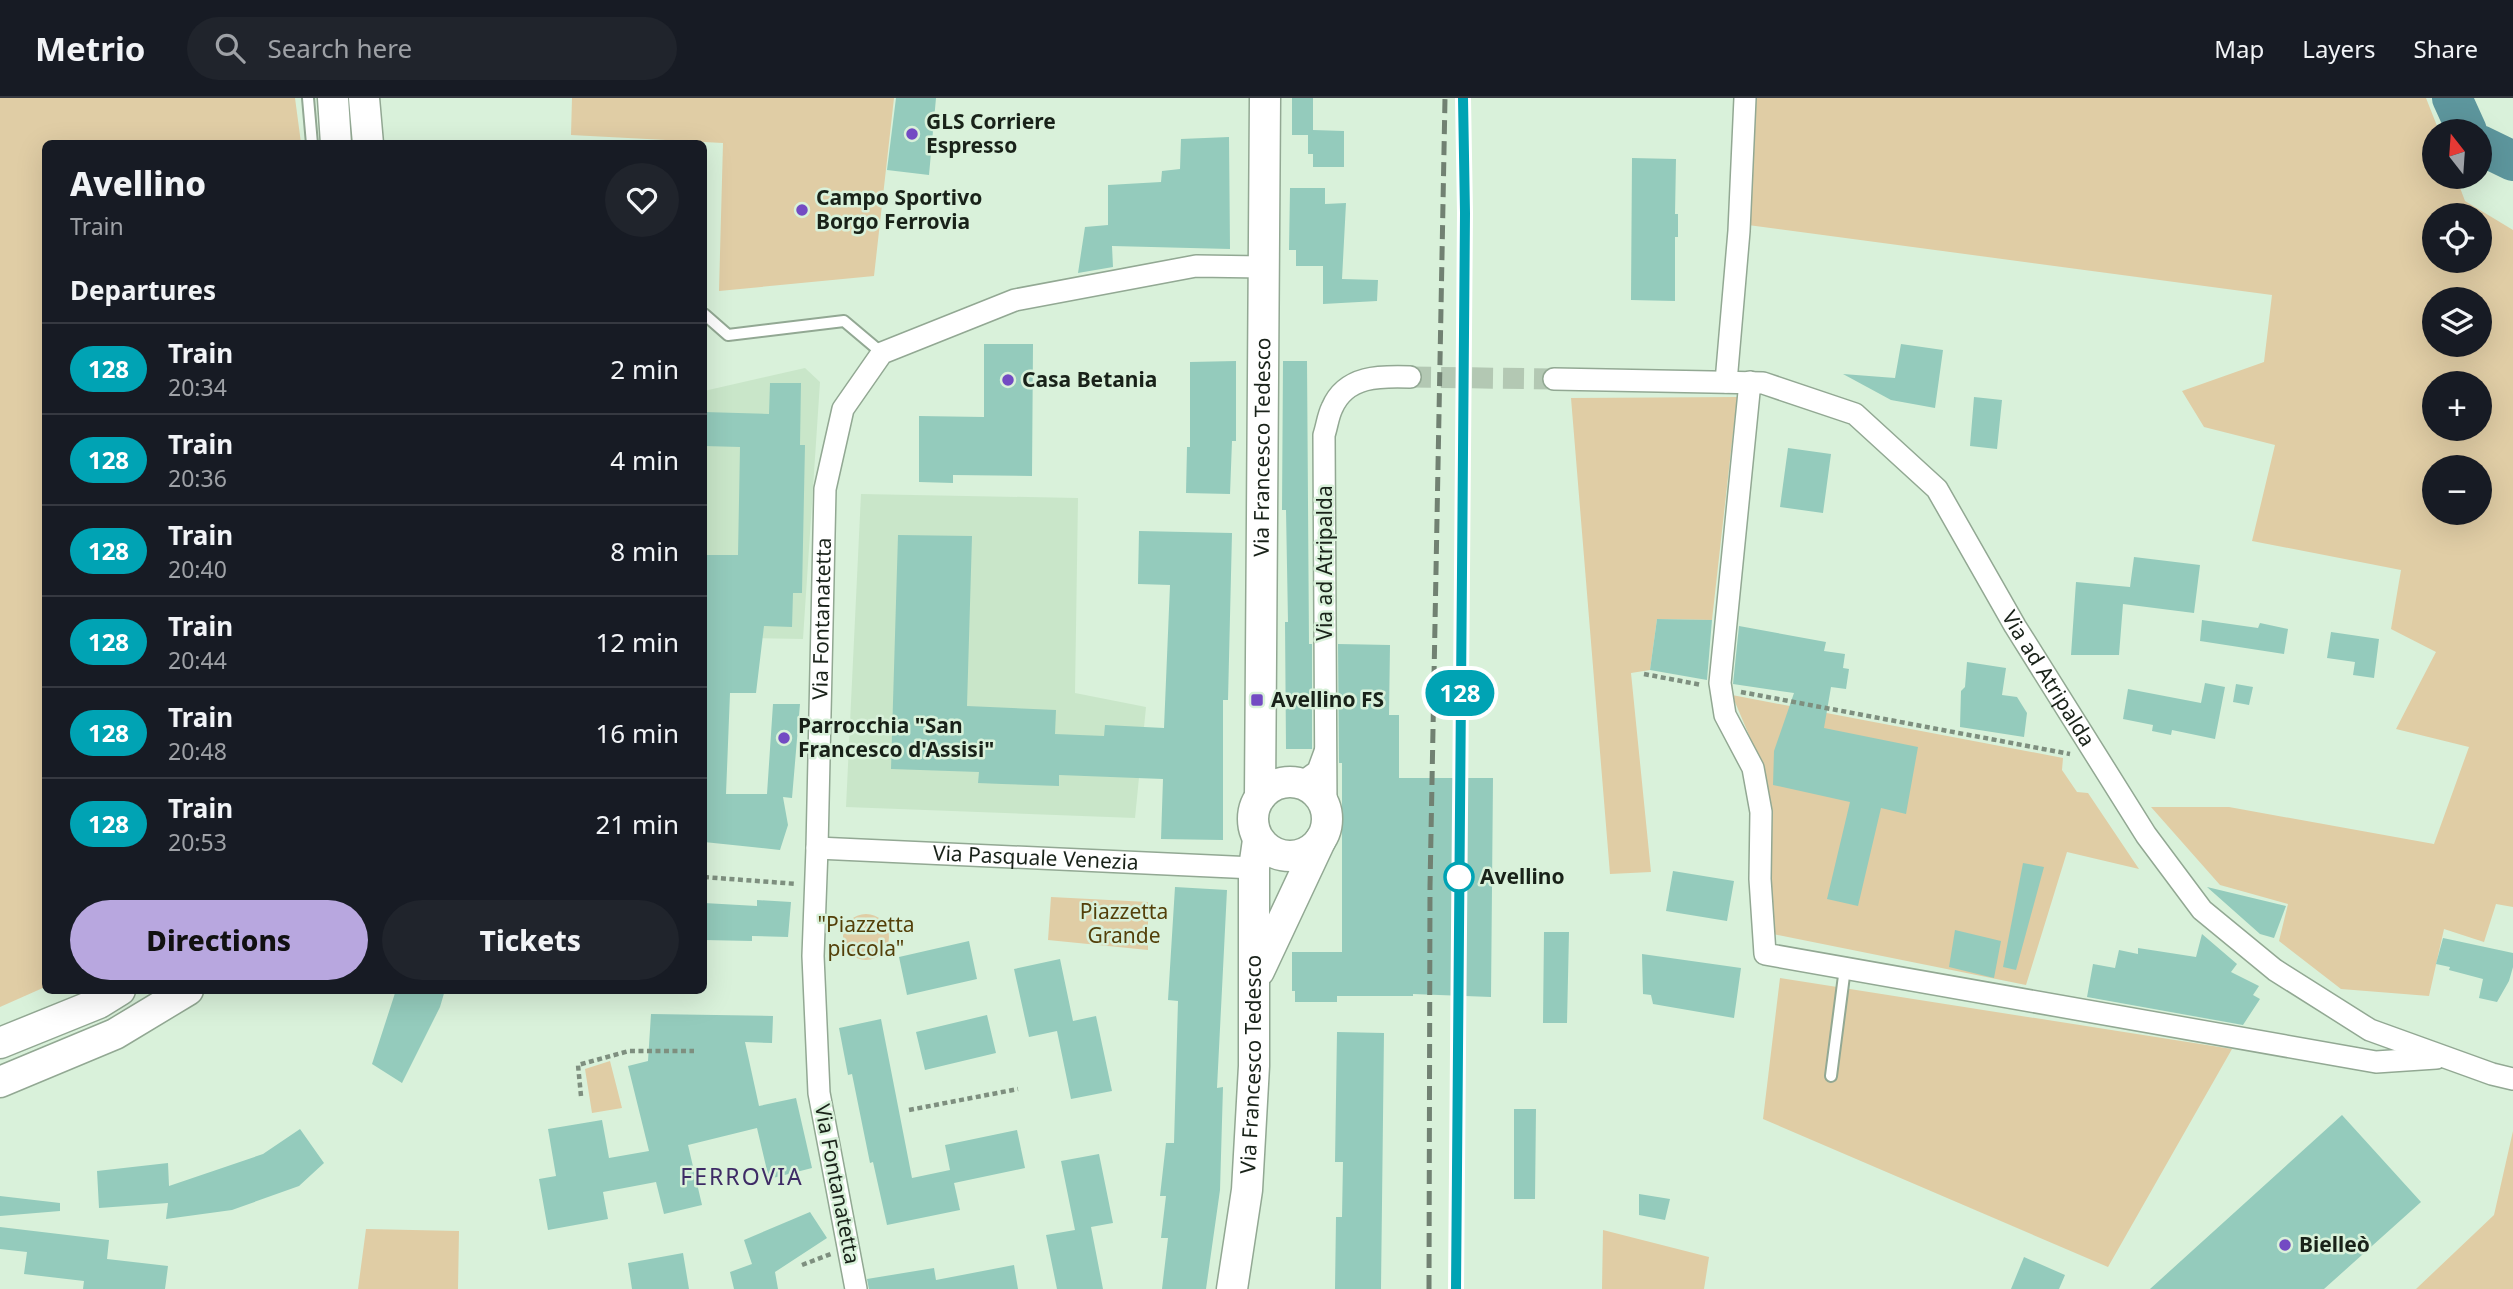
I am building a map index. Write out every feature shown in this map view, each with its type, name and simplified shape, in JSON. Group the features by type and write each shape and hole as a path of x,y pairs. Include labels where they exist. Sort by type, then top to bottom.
{"street":[{"path":"333,98 336,140"},
{"path":"364,98 368,140"},
{"name":"Via Francesco Tedesco","path":"1232,1289 1247,1190 1254,1066 1256,854 1252,818 1254,807 1281,788 1261,746 1265,98"},
{"path":"1726,382 1739,231 1745,98"},
{"path":"882,353 1015,300 1196,266 1263,267"},
{"name":"Via Fontanatetta","path":"856,1289 820,1093 813,956 825,489 843,409 882,353"},
{"name":"Via ad Atripalda","path":"1324,824 1327,747 1324,435 1332,406 1345,390 1376,376 1410,377"},
{"name":"Via ad Atripalda","path":"1554,379 1763,383 1855,414 1937,489 2015,626 2146,835 2202,910 2275,970 2370,1030 2513,1079"},
{"path":"1750,382 1721,688 1726,715 1754,768 1761,812 1760,879 1765,954 2376,1062 2446,1058"},
{"path":"1281,788 1318,771 1327,747"},
{"path":"1256,854 1267,849 1278,855 1303,854 1314,847 1324,824 1321,799 1312,789 1281,788"},
{"path":"1253,984 1324,824"},
{"name":"Via Pasquale Venezia","path":"817,848 1145,863 1256,854"},
{"path":"0,1082 115,1034 181,994"},
{"path":"0,1043 109,997"}],"lane":[{"path":"308,98 312,140"},
{"path":"707,317 728,335 844,321 882,353"},
{"path":"1831,1076 1845,968"}],"path":[{"path":"1644,674 2099,760"},
{"path":"707,877 816,885"},
{"path":"581,1096 578,1065 629,1051 694,1051"},
{"path":"909,1110 1018,1089"},
{"path":"802,1265 849,1248"}],"shaded area":[{"path":"805,368 820,382 803,639 707,637 707,390"},
{"path":"861,494 1078,498 1075,693 1146,707 1135,818 846,807"}],"green space":[{"path":"0,98 295,98 301,140 42,140 42,988 0,1007"},
{"name":"Campo Sportivo Borgo Ferrovia","path":"572,98 894,98 874,276 719,291 723,143 707,142 707,140 571,135"},
{"path":"1756,98 2426,98 2434,119 2422,119 2422,189 2460,189 2468,203 2422,203 2422,273 2492,273 2492,217 2513,230 2513,907 2496,904 2484,942 2444,929 2429,996 2341,989 2279,941 2288,904 2220,885 2151,807 2229,807 2434,844 2469,747 2396,729 2436,652 2391,629 2401,570 2252,541 2275,445 2204,427 2182,391 2264,362 2272,295 1748,225"},
{"path":"1737,397 1712,620 1657,619 1650,670 1631,673 1651,872 1610,874 1571,398"},
{"path":"1732,695 2063,758 2062,770 2077,792 2088,793 2139,869 2067,852 2026,985 1773,934 1768,819 1760,761"},
{"name":"Piazzetta Grande","path":"1051,897 1148,902 1148,950 1048,940"},
{"name":"\"Piazzetta piccola\"","path":"866,914 875,915 882,921 888,928 888,946 882,953 875,959 866,960 857,959 850,953 844,946 843,937 844,928 850,921 857,915"},
{"path":"1780,978 2232,1049 2108,1267 1763,1119"},
{"path":"610,1061 622,1108 592,1113 585,1069"},
{"path":"2513,1131 2513,1289 2416,1289 2494,1215"},
{"path":"366,1229 459,1231 458,1289 358,1289"},
{"path":"1603,1230 1709,1257 1704,1289 1602,1289"}],"building":[{"name":"GLS Corriere Espresso","path":"896,98 936,98 929,175 887,170"},
{"path":"1292,98 1313,98 1313,130 1344,131 1344,167 1313,167 1313,154 1308,154 1308,135 1292,135"},
{"path":"1229,137 1230,249 1112,246 1113,267 1078,273 1085,227 1108,225 1108,185 1161,182 1162,171 1180,169 1181,139"},
{"path":"1632,158 1676,159 1675,214 1678,214 1678,237 1675,237 1675,301 1631,300"},
{"path":"1290,188 1325,188 1325,204 1346,203 1342,279 1378,280 1377,301 1323,304 1323,266 1296,266 1296,250 1289,250"},
{"name":"Casa Betania","path":"984,344 1033,344 1032,476 953,475 953,483 919,482 919,416 984,417"},
{"path":"1901,344 1943,350 1935,408 1891,400 1843,374 1895,378"},
{"path":"1236,361 1236,441 1232,441 1230,494 1186,493 1187,447 1190,447 1190,362"},
{"path":"1283,361 1307,361 1312,749 1286,749 1285,622 1288,622 1286,510 1282,510"},
{"path":"770,383 801,383 800,445 805,445 802,593 793,593 792,627 764,626 756,693 730,693 726,794 767,794 773,704 800,704 792,798 783,797 788,825 780,850 707,842 707,555 738,555 740,447 707,446 707,412 769,414"},
{"path":"1974,397 2002,400 1997,449 1970,446"},
{"path":"1788,448 1831,454 1823,513 1780,507"},
{"path":"1139,531 1232,533 1228,700 1223,700 1223,840 1161,839 1163,779 1059,775 1059,786 1002,784 978,783 979,772 891,769 898,535 972,536 967,706 1056,710 1055,734 1104,736 1105,725 1164,728 1170,585 1138,584"},
{"path":"2134,557 2200,565 2194,613 2123,604 2119,655 2071,655 2076,582 2130,587"},
{"path":"1657,619 1712,620 1707,680 1650,670"},
{"path":"2202,620 2258,628 2260,623 2288,629 2284,654 2200,641"},
{"path":"1739,626 1826,642 1824,651 1845,654 1843,668 1849,669 1846,689 1831,687 1824,728 1918,747 1906,814 1881,808 1858,906 1827,899 1850,802 1773,785 1774,751 1794,693 1733,684"},
{"path":"2331,632 2379,639 2374,678 2353,675 2355,662 2327,658"},
{"path":"1338,644 1390,645 1389,715 1399,715 1399,778 1493,778 1491,997 1413,994 1337,996 1337,1002 1295,1002 1295,991 1292,991 1292,952 1342,952 1342,763 1339,763"},
{"path":"1967,662 2006,668 2002,695 2017,697 2027,713 2024,737 1960,727 1961,691 1965,687"},
{"path":"2205,683 2225,687 2215,739 2172,730 2171,735 2152,731 2153,725 2123,719 2128,689 2201,703"},
{"path":"2236,684 2253,687 2249,705 2233,702"},
{"path":"2023,863 2044,867 2016,970 2003,967"},
{"path":"1673,871 1734,881 1727,921 1666,911"},
{"path":"1175,887 1227,890 1217,1088 1223,1087 1220,1190 1206,1289 1162,1289 1168,1238 1161,1238 1166,1196 1160,1196 1166,1143 1174,1143 1178,1001 1168,1000"},
{"path":"2207,887 2286,906 2274,938 2260,934"},
{"path":"757,900 791,902 788,937 752,936 752,941 707,940 707,903 757,906"},
{"path":"1955,930 2001,941 1994,978 1949,967"},
{"path":"1544,932 1569,932 1567,1023 1543,1023"},
{"path":"2202,934 2237,964 2231,972 2259,986 2253,995 2260,999 2243,1025 2087,997 2093,964 2115,968 2119,950 2138,954 2138,948 2196,957"},
{"path":"2443,938 2513,953 2509,981 2497,1002 2479,998 2483,979 2436,964"},
{"path":"969,941 977,979 907,995 899,957"},
{"path":"1642,954 1741,968 1734,1018 1653,1004 1651,995 1643,994"},
{"path":"1060,959 1073,1021 1096,1016 1112,1091 1071,1099 1057,1031 1029,1037 1014,969"},
{"path":"395,994 444,994 402,1083 372,1064"},
{"path":"651,1014 773,1016 772,1043 745,1042 759,1106 796,1098 812,1168 769,1179 757,1128 688,1145 702,1205 664,1214 656,1182 603,1192 608,1219 548,1230 539,1179 556,1176 548,1129 602,1120 609,1158 649,1151 628,1066 648,1061"},
{"path":"987,1015 996,1053 925,1070 916,1032"},
{"path":"881,1019 912,1178 950,1170 945,1145 1017,1130 1025,1168 954,1183 960,1210 887,1225 873,1162 870,1163 852,1074 848,1075 839,1028"},
{"path":"1337,1032 1384,1033 1381,1289 1335,1289 1336,1217 1342,1217 1343,1162 1335,1162"},
{"path":"1514,1109 1536,1109 1535,1199 1514,1199"},
{"name":"Bielleò","path":"2342,1115 2421,1202 2324,1289 2150,1289"},
{"path":"300,1129 324,1163 299,1186 232,1210 166,1219 168,1203 99,1208 97,1171 168,1163 169,1186 263,1154"},
{"path":"1099,1154 1113,1223 1091,1227 1103,1289 1057,1289 1046,1235 1075,1230 1061,1161"},
{"path":"1639,1194 1670,1199 1665,1220 1639,1215"},
{"path":"0,1196 60,1203 60,1211 0,1216"},
{"path":"810,1212 827,1238 775,1272 778,1289 734,1289 730,1272 752,1264 744,1240"},
{"path":"0,1227 109,1240 107,1259 168,1266 165,1289 83,1289 84,1281 24,1274 27,1252 0,1249"},
{"path":"683,1253 689,1289 632,1289 628,1263"},
{"path":"2024,1257 2065,1275 2059,1289 2011,1289"},
{"path":"1014,1265 1018,1289 869,1289 867,1279 934,1268 936,1280"}],"waterway":[{"path":"2452,98 2462,119"},
{"path":"2492,151 2513,161"}],"tunnel":[{"path":"1410,377 1554,379"}],"railway":[{"path":"1429,1289 1430,887 1445,98"},
{"path":"1456,1289 1465,213 1463,98"}],"train":[{"name":"128","path":"1456,1289 1465,213 1463,98"}],"place":[{"name":"GLS Corriere Espresso","path":"912,134"},
{"name":"Campo Sportivo Borgo Ferrovia","path":"802,210"},
{"name":"Casa Betania","path":"1008,380"},
{"name":"Avellino FS","path":"1257,700"},
{"name":"Parrocchia \"San Francesco d'Assisi\"","path":"784,738"},
{"name":"Avellino","path":"1459,877"},
{"name":"Bielleò","path":"2285,1245"}],"district":[{"name":"FERROVIA","path":"742,1177"}]}
